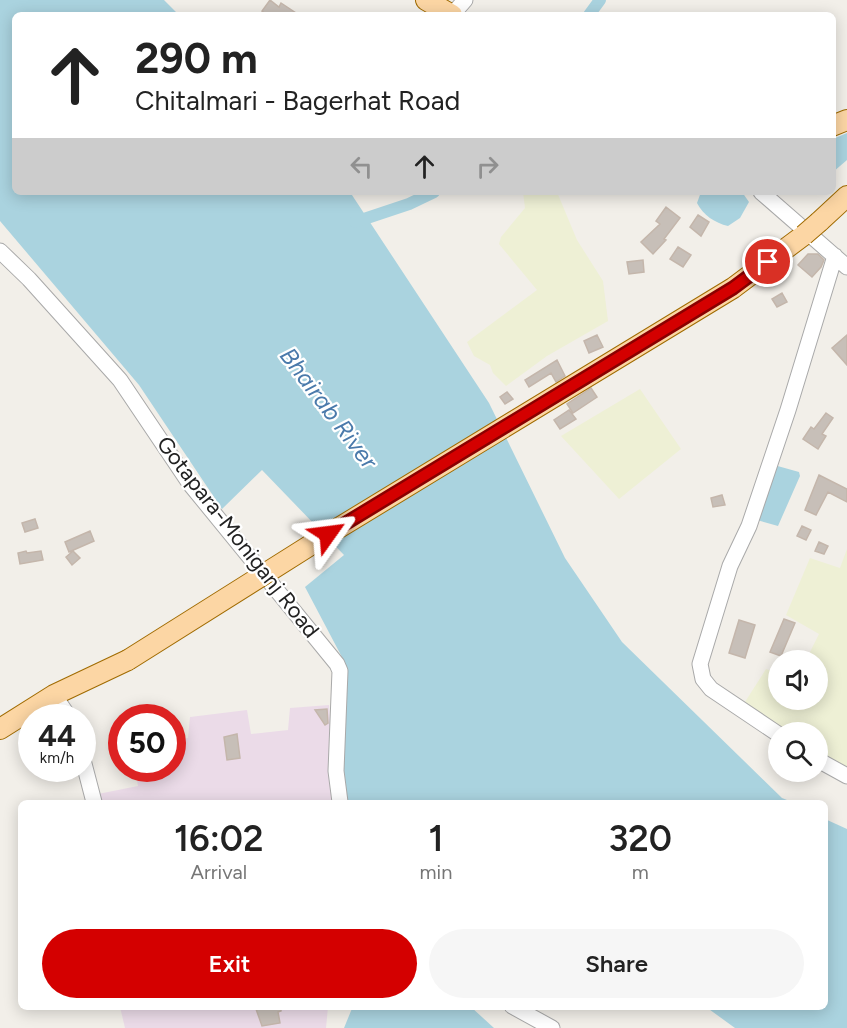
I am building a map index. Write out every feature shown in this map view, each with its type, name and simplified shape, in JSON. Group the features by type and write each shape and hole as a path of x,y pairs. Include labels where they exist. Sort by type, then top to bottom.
{"main road":[{"path":"426,0 447,12"},
{"path":"0,729 54,695 128,660 309,546 733,288 804,236 847,196"}],"street":[{"path":"455,12 465,0"},
{"path":"764,195 847,267"},
{"name":"Gotapara-Moniganj Road","path":"0,252 29,279 120,380 190,484 337,664 339,671 336,771 340,800"},
{"path":"768,727 711,689 703,679 700,664 729,566 749,526 788,410 835,256"},
{"path":"54,695 60,704"},
{"path":"828,766 847,776"},
{"path":"89,782 93,800"},
{"path":"519,1010 552,1028"}],"shaded area":[{"path":"329,705 336,800 99,800 98,794 138,786 137,782 186,782 186,738 188,738 190,717 247,710 251,734 288,730 290,708"},
{"path":"121,1010 328,1010 326,1028 125,1028"}],"green space":[{"path":"523,195 558,195 577,240 603,281 608,321 547,356 506,386 493,373 490,365 474,356 467,342 537,290 499,244 501,237 525,208"},
{"path":"640,389 681,449 619,499 561,436"},
{"path":"847,549 847,771 828,759 828,722 769,722 743,705 766,669 768,670 768,710 828,710 828,650 811,650 819,634 786,615 810,558 840,568"}],"water":[{"name":"Bhairab River","path":"0,0 164,0 176,12 12,12 12,195 352,195 489,403 565,558 622,642 782,798 787,800 343,800 344,661 305,587 344,555 262,470 222,509 139,385 0,221"},
{"path":"847,133 847,160 836,169 836,138"},
{"path":"700,195 744,195 749,202 740,218 728,226 714,221 697,203"},
{"path":"774,465 799,472 800,476 778,526 757,520"},
{"path":"828,820 847,829 847,1028 735,1028 710,1010 828,1010"},
{"path":"351,1010 474,1010 494,1028 344,1028"}],"building":[{"path":"270,0 279,7 281,3 294,12 263,12"},
{"path":"666,207 680,218 664,239 666,240 653,254 641,242 660,224 656,221"},
{"path":"698,215 709,222 701,236 690,227"},
{"path":"678,247 691,255 683,267 670,259"},
{"path":"808,254 818,254 824,260 812,277 798,265"},
{"path":"643,260 644,272 629,274 627,262"},
{"path":"782,293 787,302 777,307 772,299"},
{"path":"597,335 603,347 589,353 584,341"},
{"path":"847,335 847,365 832,348"},
{"path":"557,360 565,376 556,382 551,373 529,387 525,380"},
{"path":"591,388 597,397 573,413 567,404"},
{"path":"507,392 513,399 505,404 500,397"},
{"path":"569,410 576,419 560,429 554,420"},
{"path":"826,413 833,418 822,434 826,436 818,449 803,439 811,427 814,429"},
{"path":"819,475 847,489 847,502 828,492 816,515 805,510"},
{"path":"722,495 725,505 713,507 711,498"},
{"path":"35,519 38,528 25,532 22,523"},
{"path":"802,526 811,530 806,540 797,536"},
{"path":"90,531 94,541 69,552 65,542"},
{"path":"819,542 828,546 824,554 815,551"},
{"path":"26,551 27,553 41,551 43,560 20,564 18,553"},
{"path":"73,551 80,558 72,565 66,557"},
{"path":"784,619 795,623 784,650 771,650"},
{"path":"739,620 755,625 745,658 729,653"},
{"path":"327,709 328,723 325,725 315,710"},
{"path":"237,734 240,758 227,760 224,737"},
{"path":"256,1010 281,1010 278,1012 280,1023 262,1026"}],"waterway":[{"path":"591,12 600,0"},
{"path":"355,222 409,204 428,195"}],"route":[{"path":"328,534 733,288 768,262"}]}
